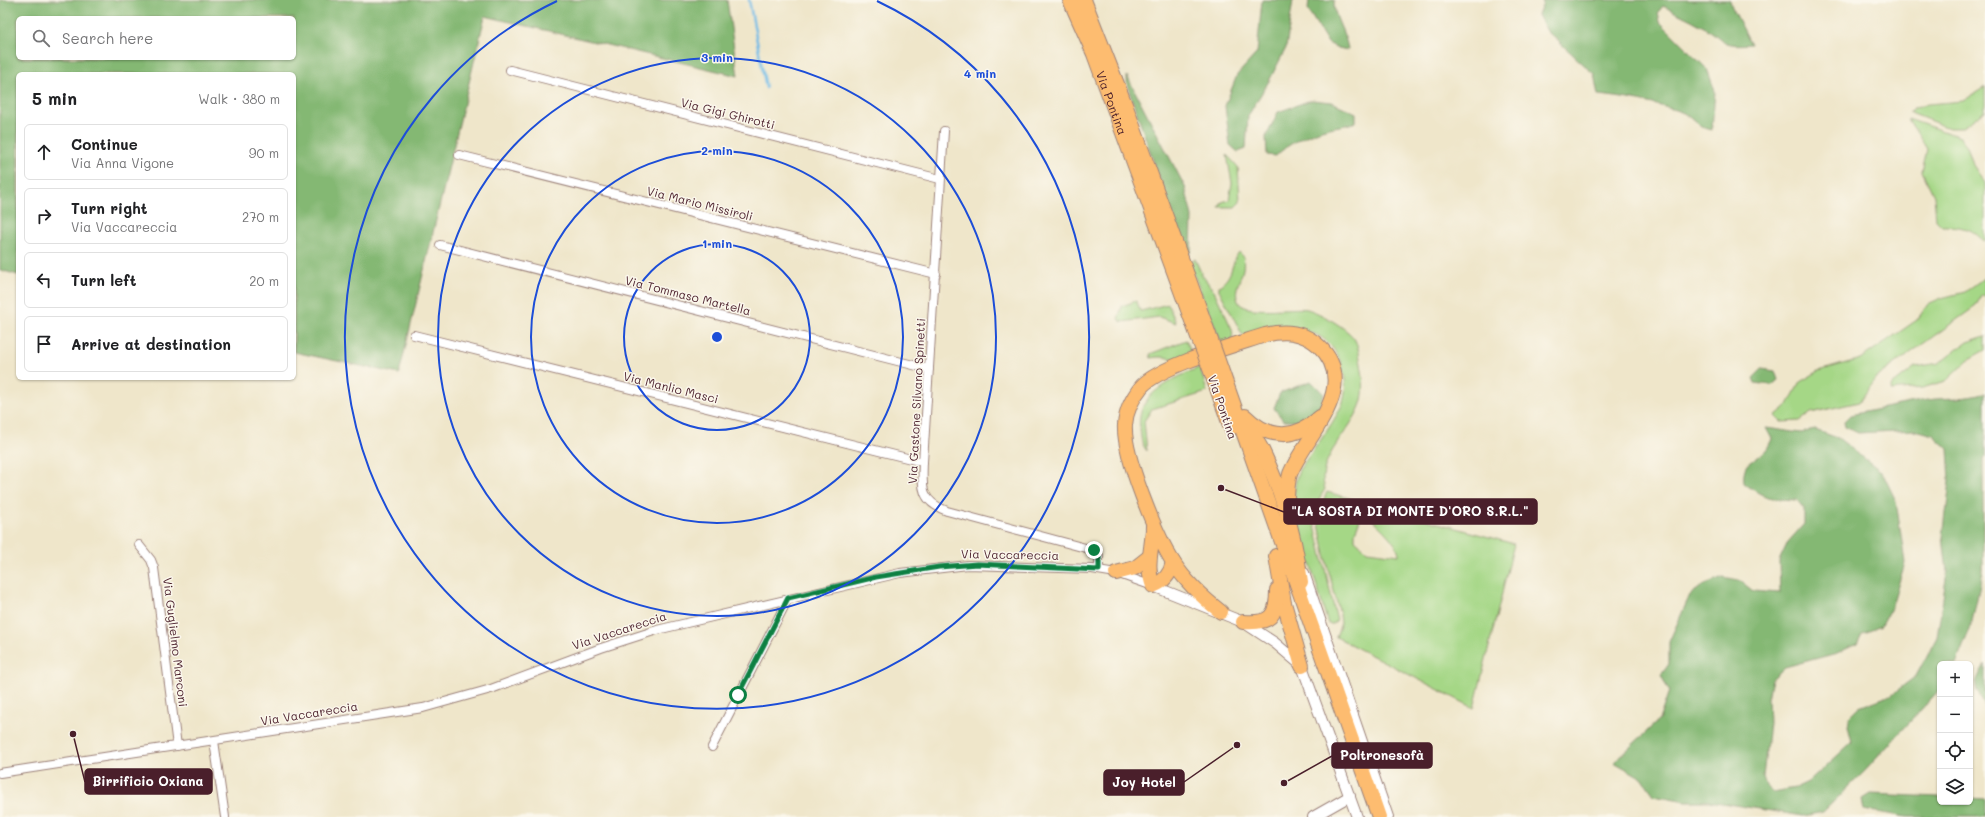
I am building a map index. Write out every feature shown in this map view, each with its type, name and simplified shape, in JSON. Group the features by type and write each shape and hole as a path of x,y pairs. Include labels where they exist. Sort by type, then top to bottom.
{"highway":[{"name":"Via Pontina","path":"1070,0 1094,54 1203,336 1304,608 1379,817"},
{"name":"Via Pontina","path":"1084,0 1126,106 1203,336"},
{"path":"1221,612 1190,583 1173,562 1153,523 1128,451 1125,430 1127,414 1133,399 1142,387 1153,377 1170,369 1265,335 1292,332 1313,342 1325,353 1331,363 1334,374 1334,388 1328,410 1290,474 1287,492 1287,514"},
{"name":"Via Pontina","path":"1216,371 1276,556 1369,817"},
{"path":"1216,371 1241,412 1268,464 1287,514 1297,549 1304,608"},
{"path":"1241,412 1263,429 1287,434 1304,430 1328,410"},
{"path":"1153,523 1153,544 1149,557 1149,572 1153,586 1161,583 1167,577 1173,562"},
{"path":"1243,622 1265,621 1274,612 1277,603 1276,556"},
{"path":"1276,556 1289,622 1302,666"},
{"path":"1116,573 1135,568 1149,557"}],"street":[{"name":"Via Gigi Ghirotti","path":"510,70 940,179"},
{"name":"Via Gastone Silvano Spinetti","path":"944,131 923,462 923,490 929,501 947,511 1093,550 1099,555 1099,570"},
{"name":"Via Mario Missiroli","path":"459,155 936,274"},
{"name":"Via Tommaso Martella","path":"440,245 929,369"},
{"name":"Via Manlio Masci","path":"414,335 923,462"},
{"name":"Via Guglielmo Marconi","path":"139,545 151,560 154,568 177,746"},
{"path":"1297,549 1311,596 1388,817"},
{"name":"Via Vaccareccia","path":"0,773 393,714 437,705 502,685 634,637 882,576 944,566 977,564 1099,570 1116,573 1221,612 1243,622 1275,643 1302,666"},
{"path":"712,747 788,598"},
{"path":"1302,666 1357,817"},
{"path":"214,741 225,817"},
{"path":"1313,817 1350,796"}],"green space":[{"path":"0,0 727,0 738,76 485,16 399,374 296,352 296,72 16,72 16,274 0,270"},
{"path":"1262,0 1293,0 1286,48 1269,81 1248,116 1246,149 1238,152 1230,145 1225,106 1237,75 1257,53"},
{"path":"1309,0 1334,0 1335,13 1345,37 1348,50 1338,48 1328,43 1308,10"},
{"path":"1542,0 1730,0 1732,7 1751,44 1740,45 1727,43 1697,23 1663,6 1658,12 1660,22 1707,69 1715,91 1712,130 1707,129 1685,114 1672,109 1640,101 1598,95 1594,74 1547,31 1538,15 1543,3"},
{"path":"1127,76 1185,187 1192,216 1191,252 1186,255 1127,85"},
{"path":"1985,87 1985,111 1961,128 1949,128 1908,112 1915,107 1928,104 1963,101"},
{"path":"1311,100 1332,102 1356,113 1356,122 1319,131 1292,143 1276,156 1267,155 1266,137 1278,112"},
{"path":"1908,119 1960,137 1967,146 1973,165 1985,183 1985,242 1970,231 1960,227 1942,226 1936,220 1934,196 1922,171 1927,149"},
{"path":"1227,155 1238,167 1240,202 1235,207 1219,207 1222,202 1229,200 1232,183"},
{"path":"1239,252 1244,257 1242,273 1236,292 1238,301 1242,306 1269,310 1307,309 1326,317 1347,331 1355,340 1358,349 1362,368 1362,400 1352,422 1330,455 1325,466 1323,477 1325,489 1316,504 1314,521 1337,621 1333,624 1328,624 1294,509 1294,494 1299,470 1327,431 1341,407 1344,397 1344,375 1341,364 1330,344 1321,337 1312,333 1291,333 1248,337 1242,334 1219,290 1219,286 1230,274 1234,261"},
{"path":"1195,259 1202,275 1214,291 1232,329 1233,335 1231,340 1224,349 1189,263"},
{"path":"1985,277 1985,296 1981,296 1976,306 1878,376 1859,402 1811,413 1800,421 1781,422 1775,416 1788,405 1800,382 1819,371 1860,359 1917,320 1928,304 1941,298 1965,292"},
{"path":"1136,301 1141,311 1168,304 1176,323 1159,317 1122,322 1118,319 1122,306"},
{"path":"1985,336 1985,350 1969,359 1946,381 1922,388 1890,391 1892,385 1915,367 1939,363 1967,342"},
{"path":"1186,340 1192,353 1181,358 1151,358 1150,354"},
{"path":"1200,367 1207,392 1152,409 1144,421 1147,451 1142,443 1140,428 1140,416 1144,405 1150,396 1168,382"},
{"path":"1762,369 1775,371 1778,380 1772,385 1755,383 1753,378"},
{"path":"1311,381 1324,394 1321,405 1305,421 1283,420 1274,408 1280,393"},
{"path":"1985,393 1985,457 1983,459 1983,571 1971,626 1957,661 1937,661 1937,692 1864,772 1823,812 1803,816 1709,801 1686,801 1654,795 1642,778 1614,762 1659,720 1669,691 1661,675 1669,664 1669,642 1690,595 1705,584 1723,577 1739,580 1753,591 1780,593 1779,561 1788,542 1804,524 1804,509 1797,500 1769,497 1757,492 1744,483 1746,466 1765,451 1772,439 1766,428 1801,433 1815,430 1838,438 1882,472 1896,501 1905,563 1891,608 1881,626 1862,634 1857,644 1837,653 1785,667 1772,679 1768,698 1769,723 1763,777 1766,786 1773,792 1795,788 1810,781 1852,742 1848,726 1850,716 1859,707 1891,695 1916,676 1937,637 1947,572 1943,537 1950,481 1948,449 1933,435 1915,430 1858,433 1845,427 1844,421 1850,415 1898,405 1934,399 1963,398"},
{"path":"1327,492 1514,544 1474,708 1336,637 1341,623 1319,524 1320,508","holes":["1367,515 1391,539 1398,550 1399,555 1367,551 1355,540 1355,533 1361,516"]},
{"path":"1985,664 1985,706 1978,694 1976,685 1978,677"},
{"path":"1870,794 1937,797 1937,805 1973,805 1973,798 1985,799 1985,817 1907,817 1864,810 1862,799"}],"waterway":[{"path":"749,0 766,88"}],"place":[{"name":"\"LA SOSTA DI MONTE D'ORO S.R.L.\"","path":"1221,488"},
{"name":"Birrificio Oxiana","path":"73,734"},
{"name":"Joy Hotel","path":"1237,745"},
{"name":"Poltronesofà","path":"1284,783"}],"route":[{"path":"738,695 788,598 876,577 959,565 977,564 1099,570 1099,557 1094,550"}]}
